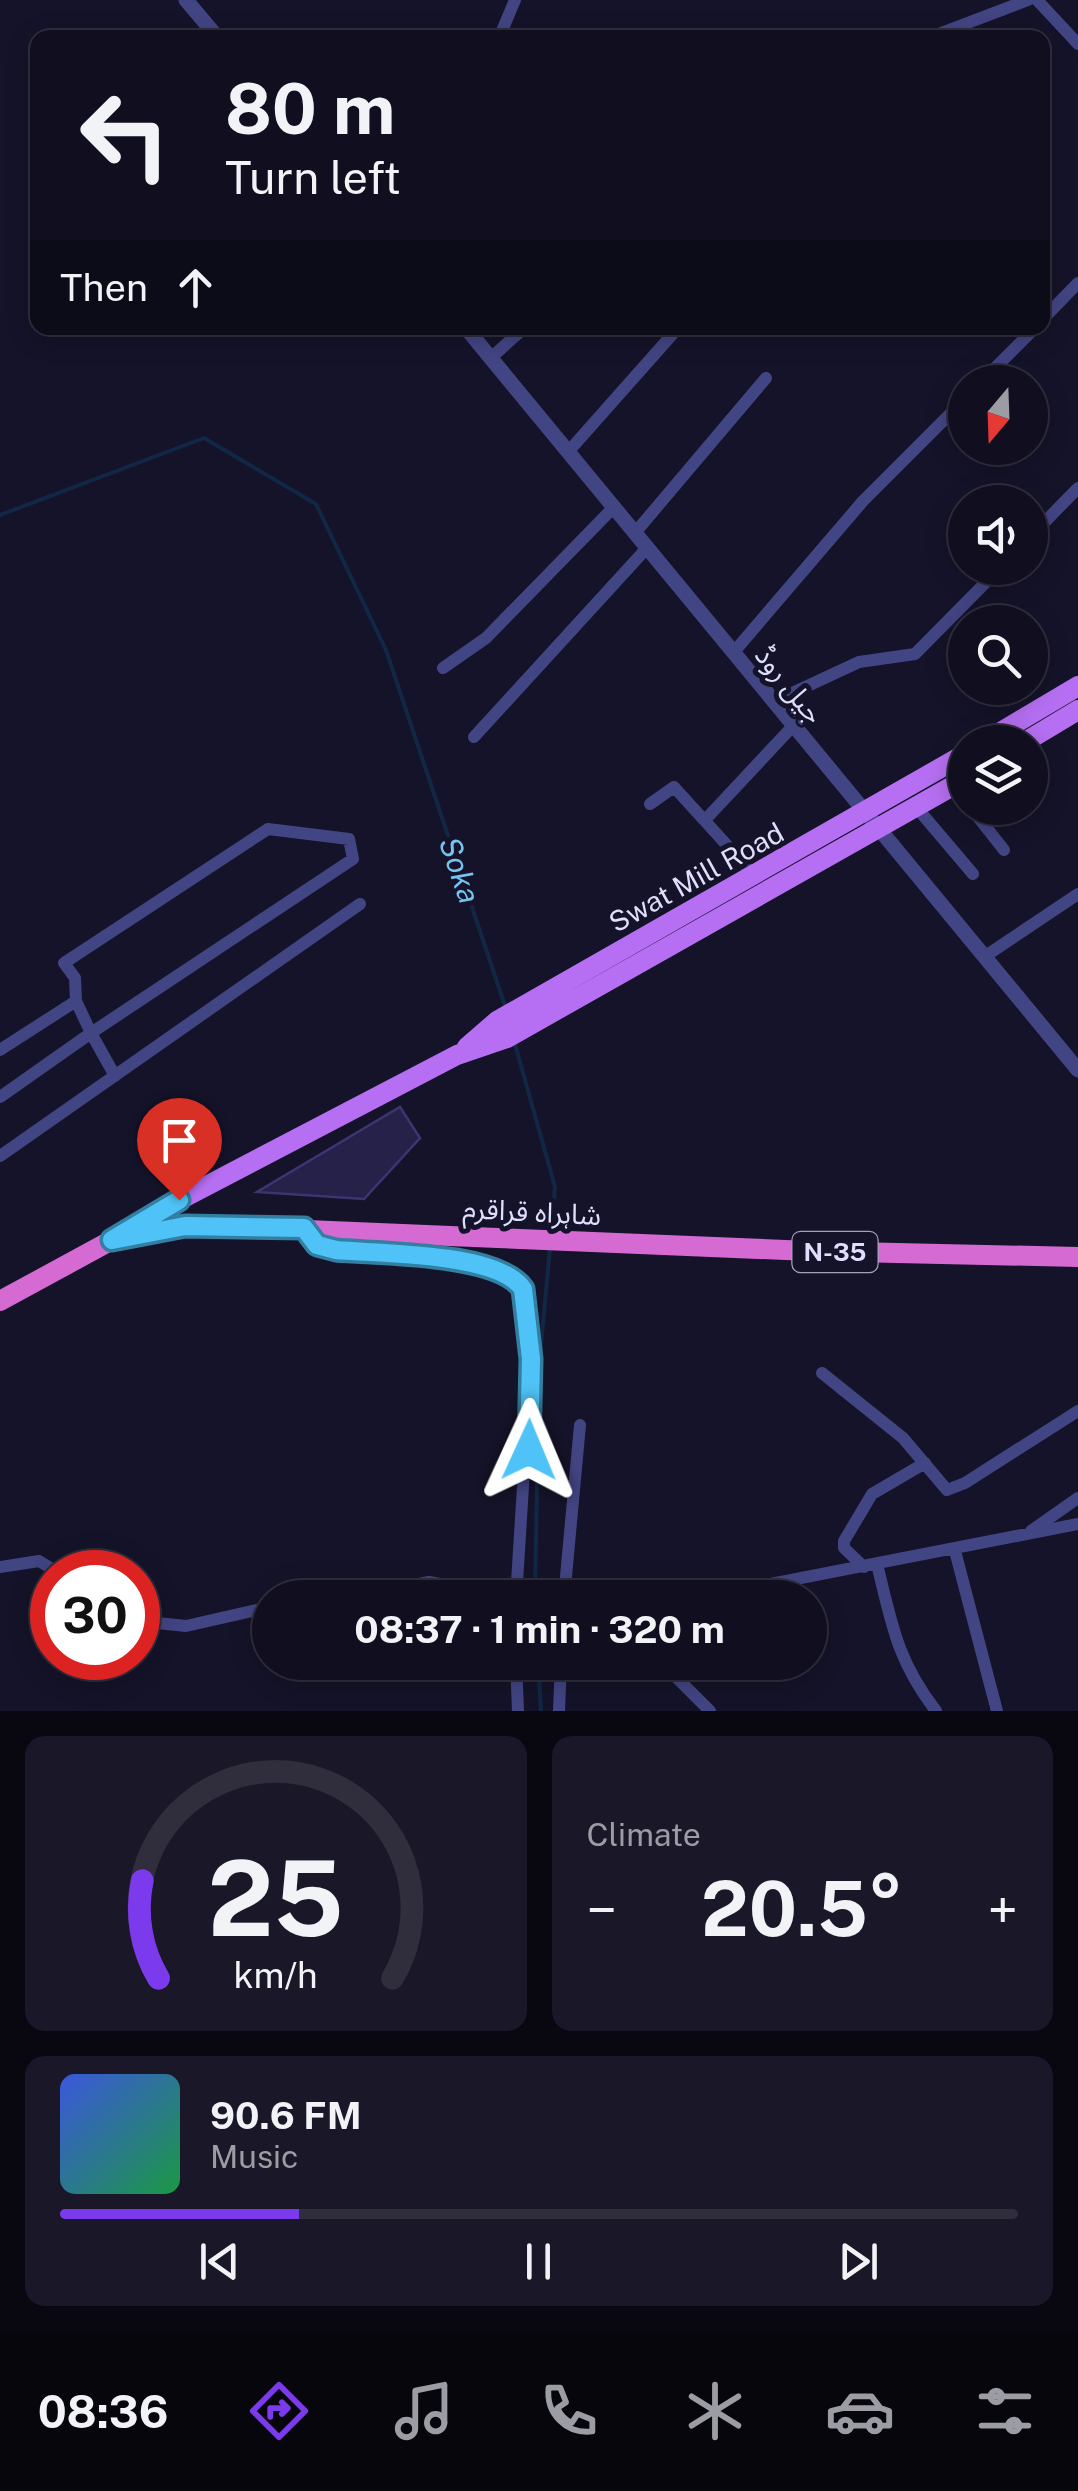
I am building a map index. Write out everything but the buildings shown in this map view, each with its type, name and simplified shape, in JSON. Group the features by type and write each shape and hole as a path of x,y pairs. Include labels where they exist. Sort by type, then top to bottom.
{"highway":[{"name":"شاہراہ قراقرم","path":"0,1301 112,1240 185,1226 1078,1257"}],"main road":[{"path":"1013,725 1077,687"},
{"path":"1048,728 1078,710"},
{"name":"Swat Mill Road","path":"112,1240 144,1218 458,1054 497,1021 553,1001 870,822 948,766"},
{"name":"Swat Mill Road","path":"553,1001 755,876 870,822 948,794"}],"street":[{"path":"186,0 211,30"},
{"path":"503,30 516,0"},
{"path":"949,30 1028,0"},
{"path":"1036,0 1078,44"},
{"path":"1050,312 1078,284"},
{"name":"جیل روڈ","path":"472,335 1078,1070"},
{"path":"492,357 516,335"},
{"path":"568,452 672,335"},
{"path":"999,365 1028,335"},
{"path":"634,534 766,378"},
{"path":"733,653 863,502 948,416"},
{"path":"1048,519 1078,488"},
{"path":"443,668 486,638 613,508"},
{"path":"474,737 646,549"},
{"path":"773,702 858,662 915,654 983,585"},
{"path":"1077,687 1078,678"},
{"path":"706,820 792,727"},
{"path":"650,804 674,787 755,876"},
{"path":"917,808 973,874"},
{"path":"984,825 1004,850"},
{"path":"0,1097 92,1033 353,859 349,840 268,830 64,963 75,978 76,1001 92,1033 115,1076"},
{"path":"984,957 1078,894"},
{"path":"0,1156 360,904"},
{"path":"0,1050 76,1001"},
{"path":"304,1228 317,1245 461,1261 517,1280 523,1289 529,1342 529,1450 518,1580"},
{"path":"822,1373 903,1438 941,1486 955,1489 1078,1411"},
{"path":"566,1580 580,1426"},
{"path":"926,1463 872,1494 844,1541 844,1548 870,1565 908,1674 936,1711"},
{"path":"1025,1536 1078,1498"},
{"path":"792,1580 1076,1529"},
{"path":"955,1551 997,1711"},
{"path":"0,1567 30,1562"},
{"path":"160,1623 186,1626 252,1611"},
{"path":"517,1680 518,1711"},
{"path":"560,1711 561,1680"},
{"path":"679,1680 710,1711"}],"waterway":[{"name":"Soka","path":"0,515 204,438 316,504 386,650 505,1006"},
{"name":"Soka","path":"515,1044 555,1187 551,1234"},
{"name":"Soka","path":"535,1580 539,1367 550,1248"},
{"name":"Soka","path":"539,1680 541,1711"}],"route":[{"path":"179,1200 112,1240 185,1226 304,1228 317,1245 336,1250 461,1261 517,1280 523,1289 531,1359 529,1450"}]}
